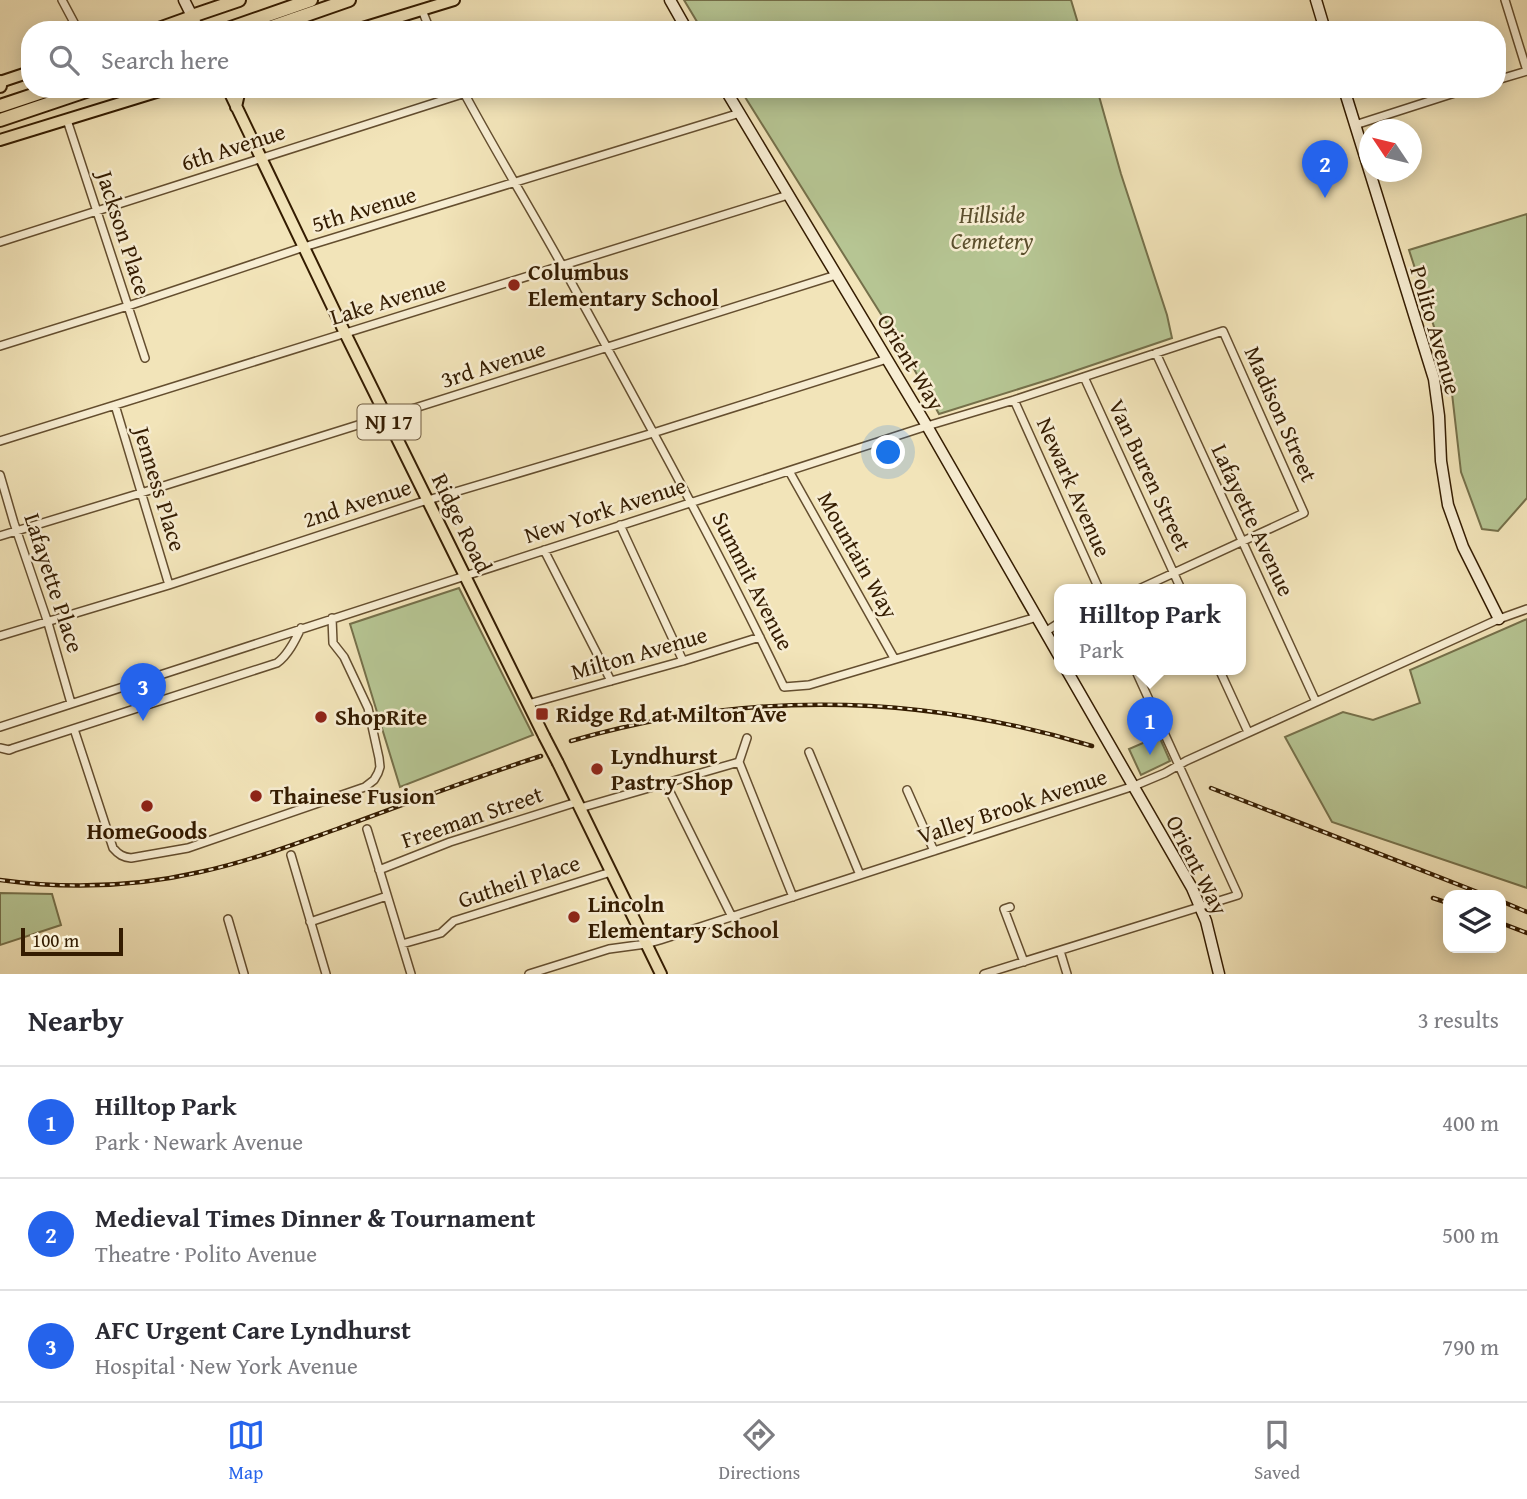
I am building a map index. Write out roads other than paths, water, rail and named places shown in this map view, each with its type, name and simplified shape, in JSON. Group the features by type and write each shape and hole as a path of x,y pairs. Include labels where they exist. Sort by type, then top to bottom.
{"highway":[{"path":"201,21 239,0"},
{"path":"251,21 311,0"},
{"path":"289,21 349,0"},
{"path":"0,106 24,98"},
{"path":"0,120 65,98"}],"main road":[{"path":"386,21 454,0"},
{"path":"0,83 21,75"},
{"path":"0,141 137,98"},
{"name":"Ridge Road","path":"232,98 661,974"},
{"path":"236,107 238,98"}],"street":[{"path":"62,0 73,21"},
{"path":"184,0 194,21"},
{"path":"670,0 681,21"},
{"path":"1316,0 1322,21"},
{"path":"1505,0 1527,71 1506,77"},
{"path":"422,10 426,21"},
{"name":"6th Avenue","path":"0,242 442,98"},
{"name":"Summit Avenue","path":"467,98 562,265 691,502 784,687 808,685 894,659"},
{"name":"Orient Way","path":"731,98 927,426 1054,647"},
{"name":"Polito Avenue","path":"1347,98 1433,379 1448,505 1463,547 1499,619"},
{"path":"1355,125 1439,98"},
{"name":"5th Avenue","path":"0,346 304,247 740,113"},
{"name":"Jackson Place","path":"67,120 145,358"},
{"name":"Lake Avenue","path":"0,440 788,195"},
{"name":"3rd Avenue","path":"0,536 836,275"},
{"name":"New York Avenue","path":"0,727 1223,331"},
{"name":"Madison Street","path":"1223,331 1304,513 1242,542"},
{"name":"Lafayette Avenue","path":"1156,353 1316,702"},
{"name":"2nd Avenue","path":"0,636 169,585 428,500 887,359"},
{"name":"Van Buren Street","path":"1084,377 1179,584"},
{"name":"Newark Avenue","path":"1014,400 1097,584"},
{"name":"Jenness Place","path":"115,405 169,585"},
{"name":"Mountain Way","path":"789,471 894,659"},
{"name":"Lafayette Place","path":"0,475 71,704"},
{"path":"620,525 683,661"},
{"path":"1150,584 1242,542"},
{"path":"544,550 611,681"},
{"name":"Valley Brook Avenue","path":"529,974 552,971 610,949 646,944 1134,786 1165,774 1248,732 1499,619 1527,609"},
{"path":"894,659 1037,617"},
{"path":"74,729 113,848 124,857 188,848 365,786 378,774 379,758 368,708 344,657 333,643 332,618"},
{"path":"1045,632 1054,626"},
{"path":"0,748 9,750 278,663 290,648 300,628"},
{"name":"Milton Avenue","path":"528,704 760,637"},
{"name":"Orient Way","path":"1069,675 1192,888 1213,943 1219,974"},
{"path":"985,974 1238,895 1138,675"},
{"path":"1222,675 1248,732"},
{"path":"747,738 739,762 793,897"},
{"path":"809,752 860,875"},
{"name":"Freeman Street","path":"379,870 450,842 739,762"},
{"path":"666,784 732,917"},
{"path":"906,790 934,851"},
{"path":"367,829 411,974"},
{"path":"291,855 326,974"},
{"name":"Gutheil Place","path":"402,944 441,933 454,921 611,872"},
{"path":"310,922 387,896"},
{"path":"1010,906 1004,909 1024,962"},
{"path":"228,919 244,974"},
{"path":"1060,951 1067,974"}],"railway":[{"path":"571,741 636,724 702,713 767,706 832,704 962,716 1027,728 1092,746"},
{"path":"0,880 50,885 100,885 151,881 200,872 286,847 541,756"},
{"path":"1211,788 1472,890"},
{"path":"1433,898 1443,901"},
{"path":"1506,903 1527,912"},
{"path":"1506,925 1527,933"}],"place":[{"name":"Medieval Times Dinner & Tournament","path":"1325,198"},
{"name":"Columbus Elementary School","path":"514,285"},
{"name":"Ridge Rd at Milton Ave","path":"542,714"},
{"name":"ShopRite","path":"321,717"},
{"name":"AFC Urgent Care Lyndhurst","path":"143,721"},
{"name":"Hilltop Park","path":"1150,755"},
{"name":"Lyndhurst Pastry Shop","path":"597,769"},
{"name":"Thainese Fusion","path":"256,796"},
{"name":"HomeGoods","path":"147,806"},
{"name":"Lincoln Elementary School","path":"574,917"}],"park label":[{"name":"Hillside Cemetery","path":"992,228"}]}
